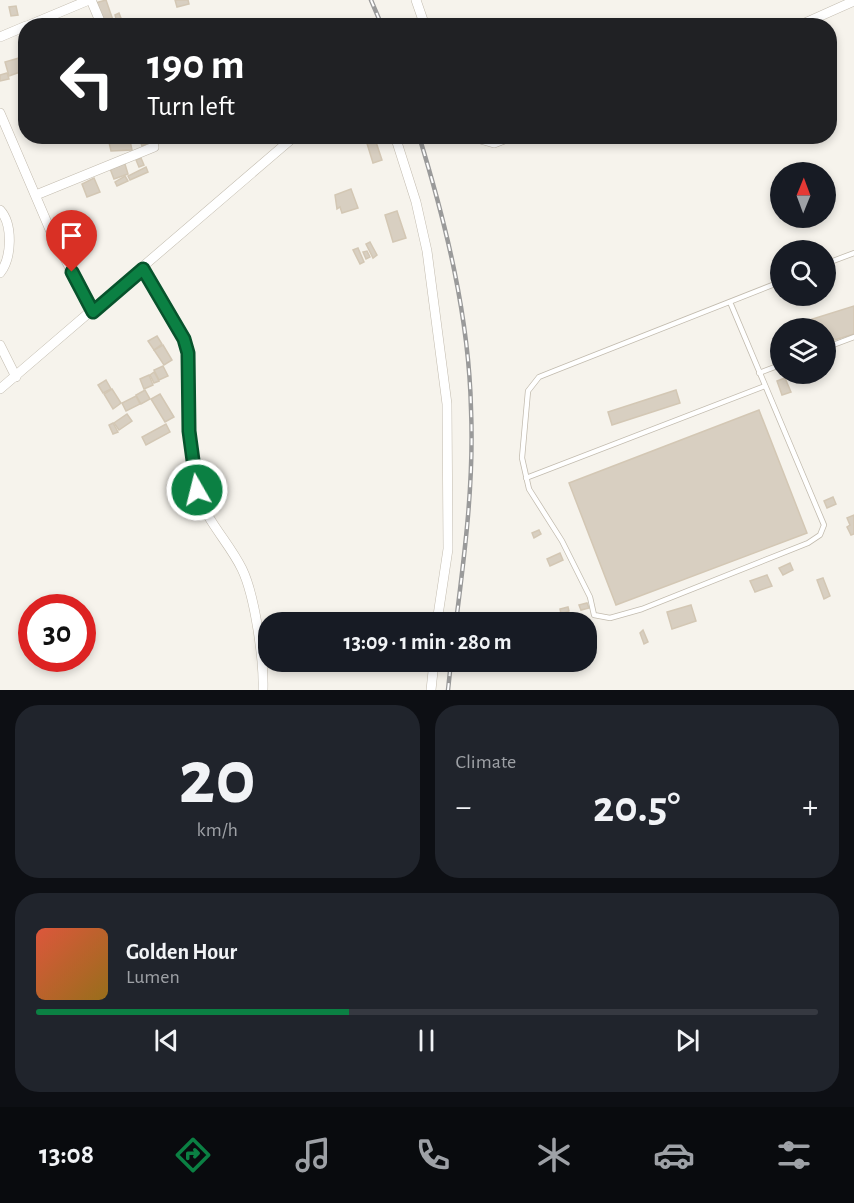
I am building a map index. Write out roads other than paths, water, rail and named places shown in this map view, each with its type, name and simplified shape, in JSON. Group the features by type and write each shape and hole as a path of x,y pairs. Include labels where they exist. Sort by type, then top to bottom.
{"street":[{"path":"46,18 90,0 98,18"},
{"path":"416,0 422,18"},
{"path":"817,18 854,2"},
{"path":"0,37 18,29"},
{"path":"0,113 51,232 93,312"},
{"path":"36,195 154,147 153,144"},
{"path":"0,389 93,312 286,144"},
{"path":"398,144 416,202 429,261 447,404 448,549 439,612"},
{"path":"0,210 7,226 9,254 0,273"},
{"path":"143,269 184,339 188,353 189,431 197,490 204,508 242,569 249,589 263,672 263,690"},
{"path":"0,345 16,377"},
{"path":"431,690 434,672"}],"lane":[{"path":"836,260 854,253"},
{"path":"730,302 824,525 820,535 808,543 642,609 610,618 594,615 590,597 562,540 529,489 522,458 528,391 539,377 770,286"},
{"path":"836,344 854,337"},
{"path":"759,373 770,369"},
{"path":"526,478 765,386"}],"railway":[{"path":"371,0 379,18"},
{"path":"421,144 447,237 461,305 469,374 472,436 470,489 457,612"},
{"path":"448,690 450,672"}]}
